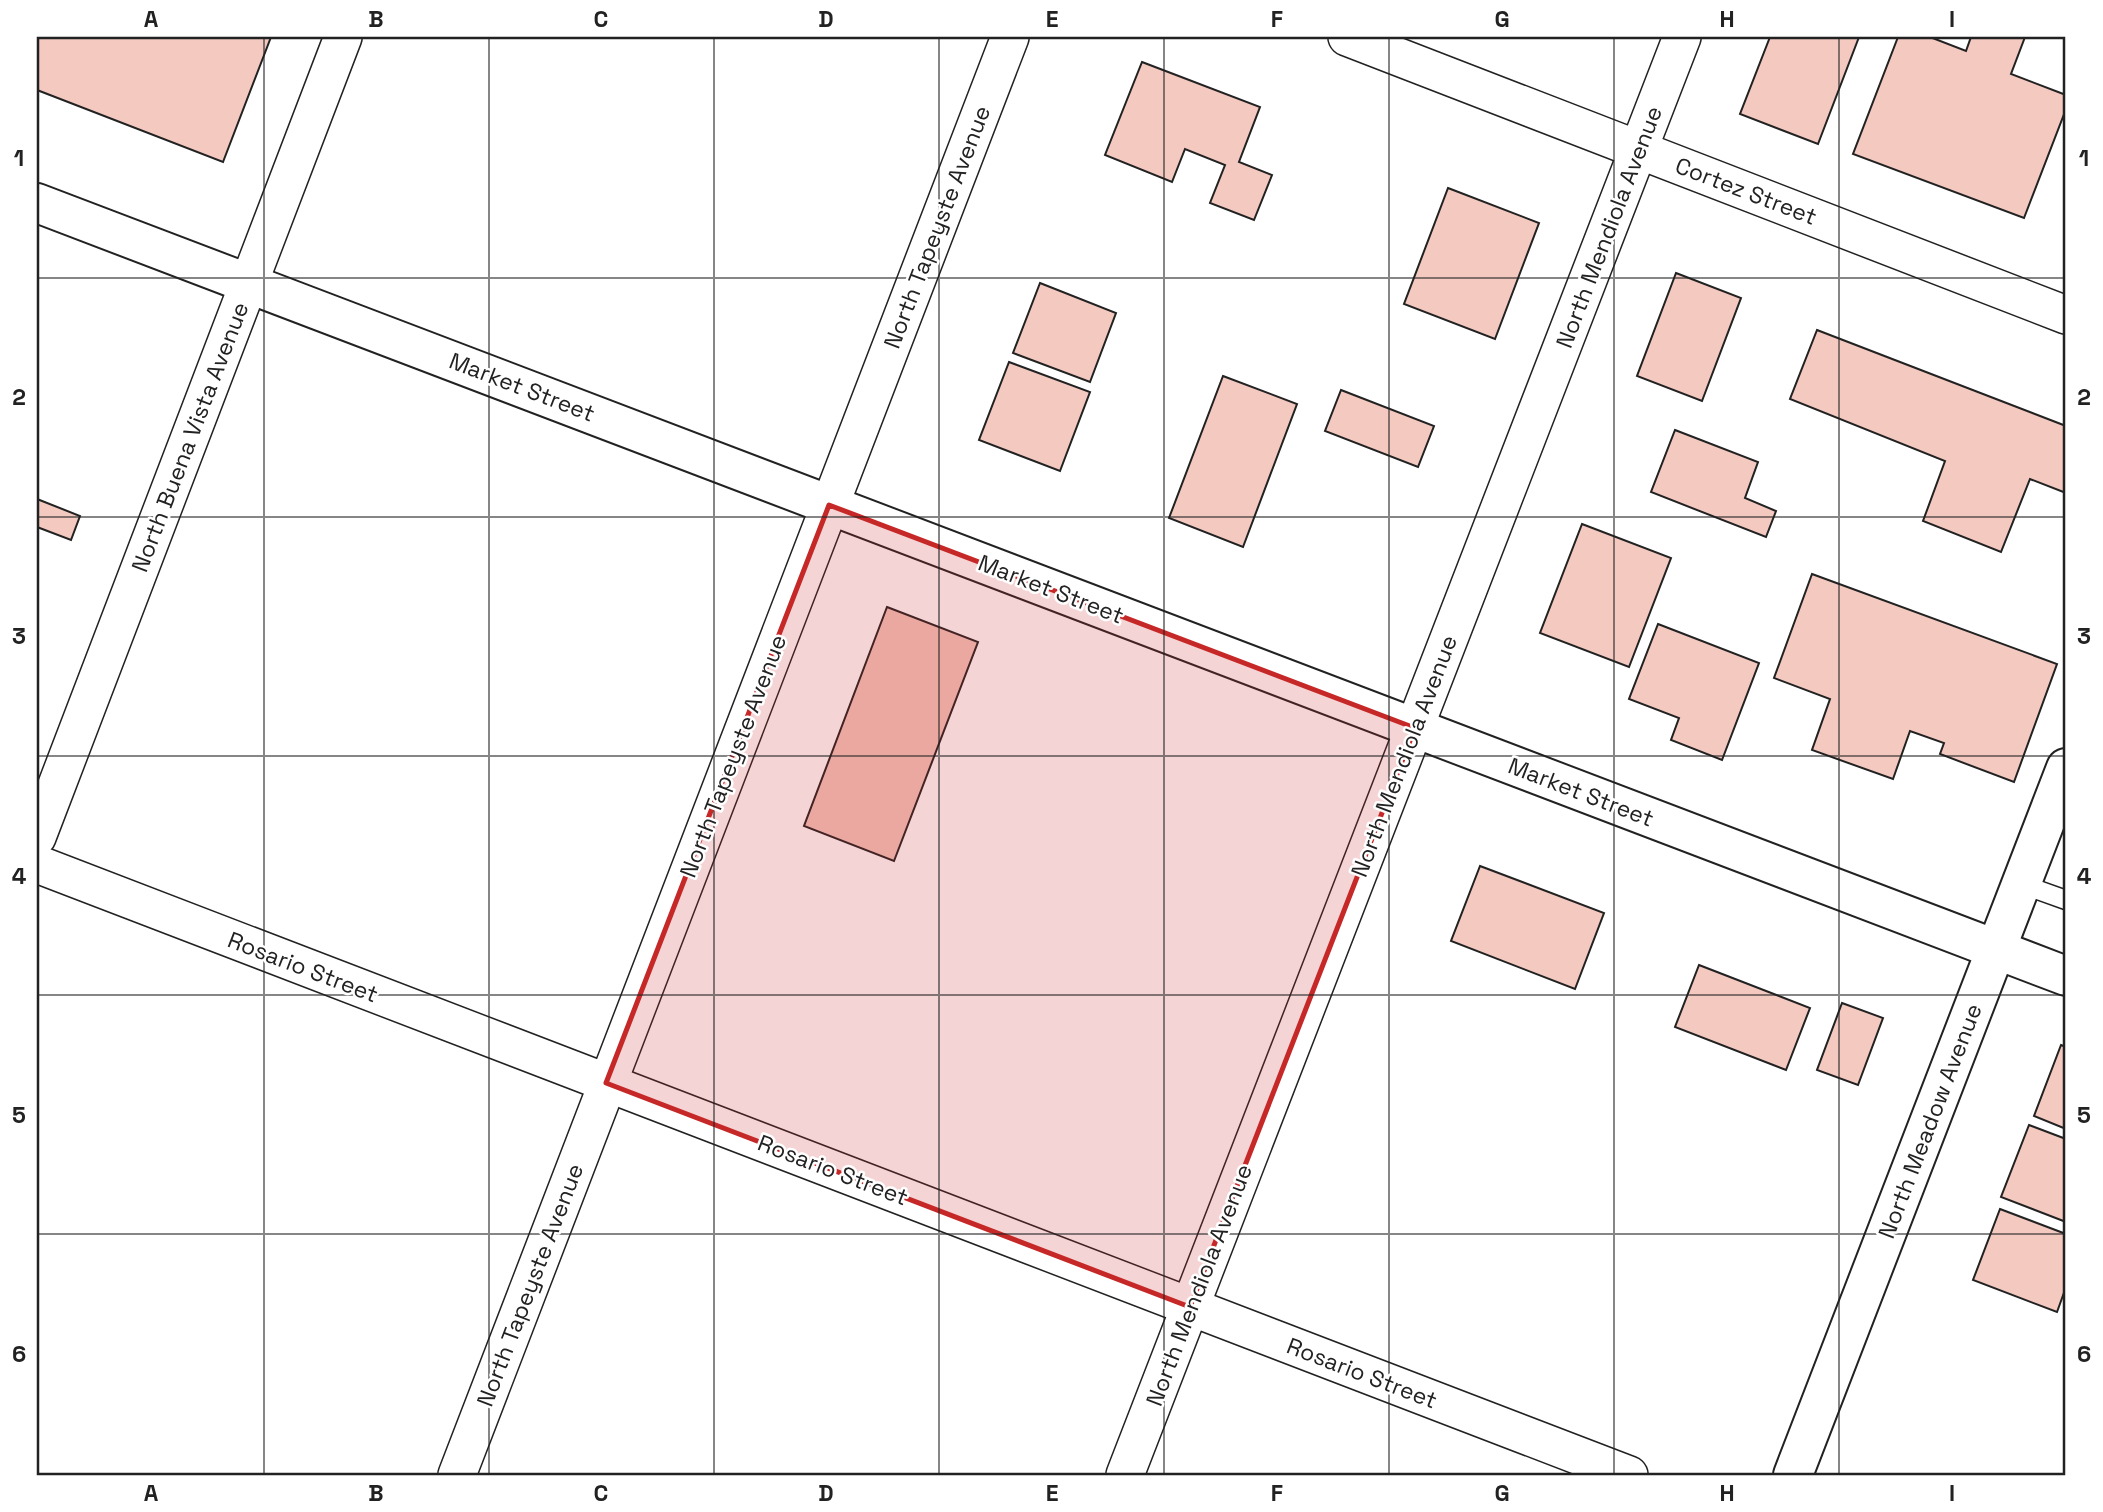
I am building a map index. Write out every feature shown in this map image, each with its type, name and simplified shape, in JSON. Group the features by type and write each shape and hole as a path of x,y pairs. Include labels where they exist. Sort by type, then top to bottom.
{"street":[{"name":"North Buena Vista Avenue","path":"37,837 343,37"},
{"name":"North Tapeyste Avenue","path":"457,1475 1010,37"},
{"name":"Cortez Street","path":"1347,37 2066,315"},
{"name":"North Mendiola Avenue","path":"1125,1475 1682,37"},
{"name":"Market Street","path":"37,202 2066,976"},
{"name":"North Meadow Avenue","path":"1793,1475 2066,768"},
{"name":"Rosario Street","path":"37,864 1629,1475"}],"lane":[{"path":"2021,884 2066,900"}],"highlighted area":[{"path":"829,505 1415,728 1190,1307 606,1083"}],"building":[{"path":"37,37 271,37 223,162 37,90"},
{"path":"1770,37 1859,37 1818,144 1740,114"},
{"path":"1898,37 1930,37 1966,51 1971,37 2025,37 2011,74 2066,95 2066,109 2024,218 1853,154"},
{"path":"1142,62 1260,107 1239,162 1272,175 1254,220 1210,203 1225,165 1185,149 1172,182 1105,155"},
{"path":"1448,188 1539,223 1495,339 1404,304"},
{"path":"1676,273 1741,298 1702,401 1637,376"},
{"path":"1040,283 1116,313 1090,382 1013,353"},
{"path":"1817,330 2066,426 2066,493 2030,479 2001,552 1923,521 1945,461 1790,399"},
{"path":"1009,362 1090,392 1060,471 979,440"},
{"path":"1223,376 1297,404 1243,547 1169,518"},
{"path":"1341,390 1434,426 1418,467 1325,431"},
{"path":"1675,430 1758,462 1745,498 1776,511 1766,537 1651,492"},
{"path":"37,499 80,516 71,540 37,527"},
{"path":"1582,524 1671,558 1629,667 1540,633"},
{"path":"1812,574 2057,664 2014,782 1940,754 1944,743 1910,731 1893,779 1812,750 1830,699 1774,678"},
{"path":"887,607 978,642 894,861 804,826"},
{"path":"1658,624 1759,663 1722,760 1671,740 1679,718 1629,699"},
{"path":"1480,866 1604,913 1575,989 1451,941"},
{"path":"1699,965 1810,1008 1786,1070 1675,1027"},
{"path":"1842,1003 1883,1018 1858,1085 1817,1070"},
{"path":"2061,1045 2066,1047 2066,1129 2034,1116"},
{"path":"2029,1125 2066,1139 2066,1222 2001,1197"},
{"path":"2000,1209 2066,1234 2066,1287 2057,1312 1973,1280"}]}
